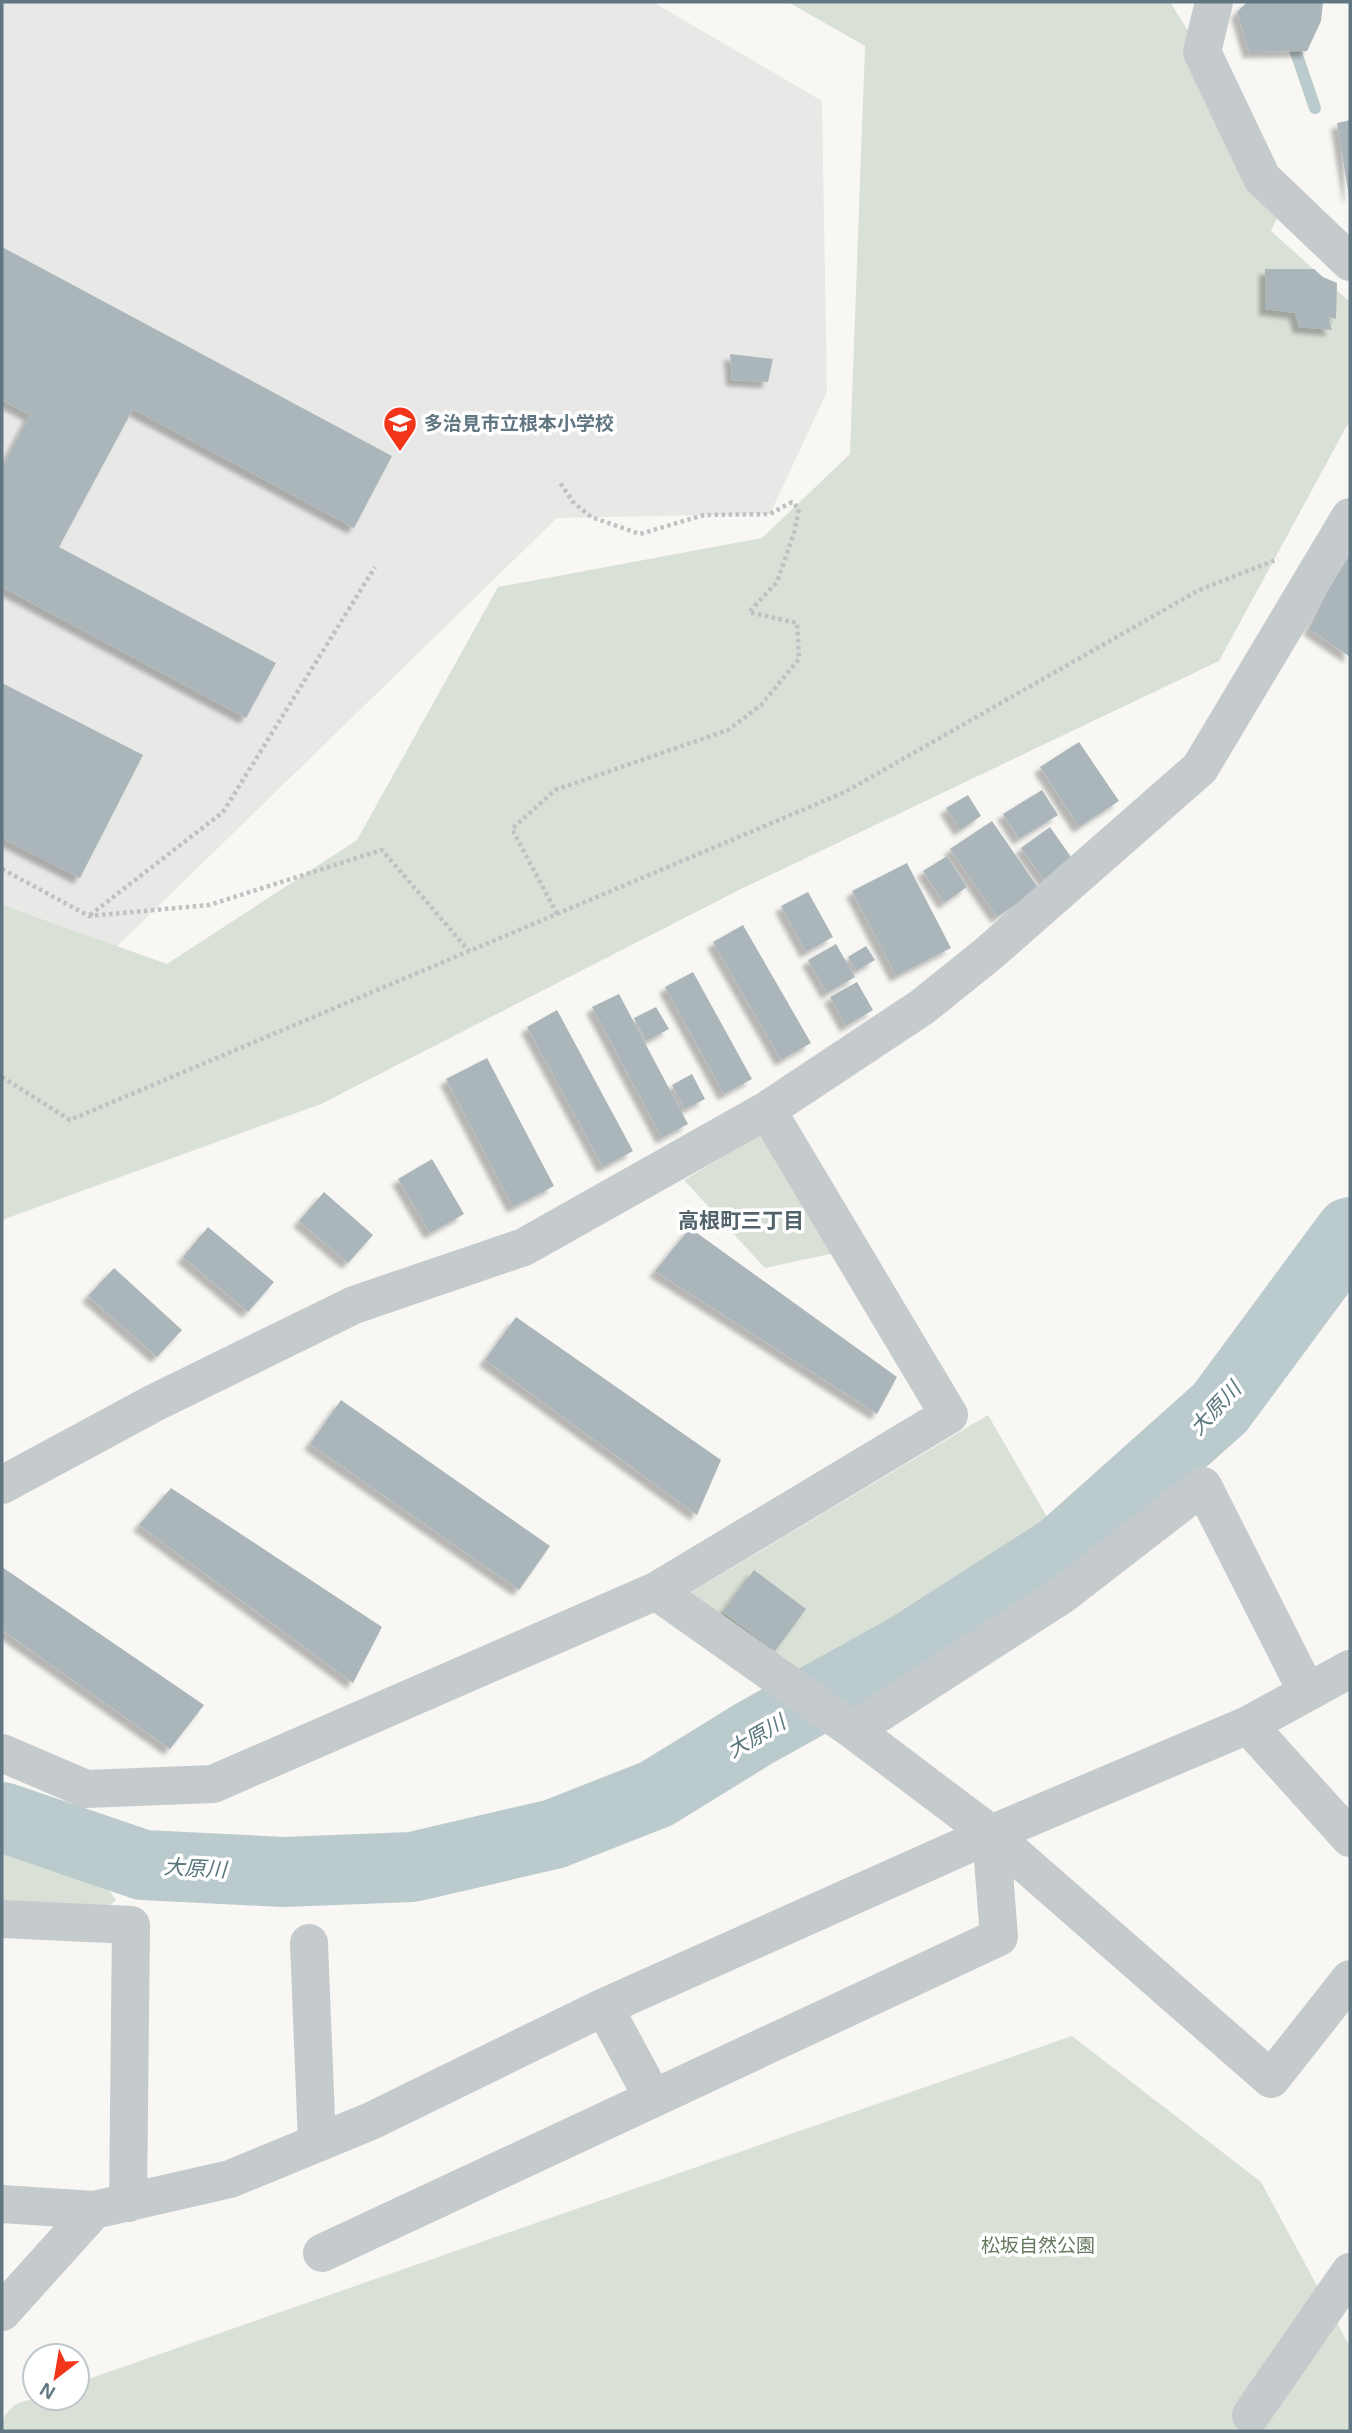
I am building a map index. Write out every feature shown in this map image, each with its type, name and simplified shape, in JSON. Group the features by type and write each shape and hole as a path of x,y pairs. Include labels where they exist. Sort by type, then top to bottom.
{"street":[{"path":"1214,2 1202,52 1262,178 1350,262"},
{"path":"2,1485 153,1403 354,1305 524,1247 767,1110 931,1000 988,954 1200,768 1344,527"},
{"path":"2,1753 86,1788 213,1784 656,1591 949,1415 767,1110"},
{"path":"852,1730 1062,1595 1203,1486 1307,1692"},
{"path":"656,1591 852,1730 991,1834 1271,2079 1350,1979"},
{"path":"2,2204 111,2207 230,2179 371,2121 604,2007 991,1834 1248,1725 1350,1669"},
{"path":"1248,1725 1350,1838"},
{"path":"322,2253 999,1937 991,1834"},
{"path":"2,1919 131,1924 111,2207 2,2312"},
{"path":"309,1943 317,2143"},
{"path":"604,2007 653,2098"},
{"path":"1251,2415 1350,2272"}],"path":[{"path":"557,914 512,829 555,790 728,730 761,705 799,659 797,623 749,612 777,582 794,533 799,509 792,502 770,514 704,515 640,534 591,517 573,502 559,481"},
{"path":"2,1077 70,1120 845,792 1199,590 1344,527"},
{"path":"89,916 223,813 375,567"},
{"path":"2,869 89,916 209,905 382,850 469,951"}],"shaded area":[{"name":"多治見市立根本小学校","path":"2,2 653,2 822,101 827,392 770,514 557,518 100,963 2,916"}],"green space":[{"path":"788,2 1170,2 1290,191 1271,231 1350,302 1350,420 1219,661 741,889 321,1104 2,1220 2,905 167,964 357,840 498,587 762,538 850,454 865,46"},
{"path":"767,1130 839,1252 765,1268 684,1180"},
{"path":"988,1415 1051,1524 807,1682 687,1595"},
{"path":"2,1848 106,1886 116,1900 102,1912 2,1910"},
{"name":"松坂自然公園","path":"1072,2036 1261,2182 1350,2347 1350,2431 2,2431 4,2418 10,2409 21,2402 21,2412 91,2412 91,2378"}],"building":[{"path":"1247,2 1323,2 1321,21 1307,51 1249,52 1237,12"},
{"path":"1350,120 1350,197 1349,197 1337,123"},
{"path":"2,247 392,456 354,528 133,409 59,547 276,663 246,718 2,587 2,468 30,415 2,400"},
{"path":"1265,269 1314,269 1323,277 1337,283 1336,319 1328,317 1332,330 1299,327 1295,313 1265,309"},
{"path":"730,354 773,359 768,382 732,380"},
{"path":"1350,545 1350,657 1309,629"},
{"path":"2,683 143,755 80,878 2,838"},
{"path":"1079,742 1119,801 1079,827 1040,767"},
{"path":"1042,790 1058,815 1019,839 1003,814"},
{"path":"968,795 981,816 960,830 946,808"},
{"path":"992,821 1039,889 997,917 950,849"},
{"path":"1050,827 1076,864 1047,884 1021,848"},
{"path":"947,856 967,887 944,903 923,871"},
{"path":"907,863 951,948 896,976 852,891"},
{"path":"808,892 833,937 806,952 781,906"},
{"path":"743,925 811,1043 781,1060 713,942"},
{"path":"836,944 855,977 827,993 808,960"},
{"path":"866,946 875,960 856,971 848,957"},
{"path":"693,972 752,1079 724,1094 665,987"},
{"path":"857,982 873,1010 846,1026 830,997"},
{"path":"619,994 688,1124 662,1138 592,1007"},
{"path":"656,1007 669,1029 646,1041 634,1018"},
{"path":"557,1010 633,1151 603,1167 527,1027"},
{"path":"487,1058 554,1186 513,1207 446,1079"},
{"path":"692,1074 705,1099 685,1109 672,1085"},
{"path":"432,1159 464,1214 430,1233 398,1179"},
{"path":"324,1192 373,1235 348,1263 299,1221"},
{"path":"208,1227 274,1282 248,1312 183,1257"},
{"path":"690,1228 897,1377 877,1414 655,1271"},
{"path":"114,1268 182,1330 157,1357 88,1296"},
{"path":"516,1317 721,1460 697,1515 485,1360"},
{"path":"341,1400 550,1546 519,1590 310,1444"},
{"path":"171,1488 382,1627 353,1683 139,1525"},
{"path":"2,1567 204,1705 170,1749 2,1630"},
{"path":"754,1570 806,1609 775,1651 723,1612"}],"waterway":[{"path":"1290,35 1315,108"},
{"name":"大原川","path":"2,1817 143,1865 283,1872 412,1867 554,1834 656,1794 755,1733 910,1647 1061,1550 1220,1408 1350,1232"}],"place":[{"name":"多治見市立根本小学校","path":"400,453"}],"district":[{"name":"高根町三丁目","path":"741,1220"}]}
